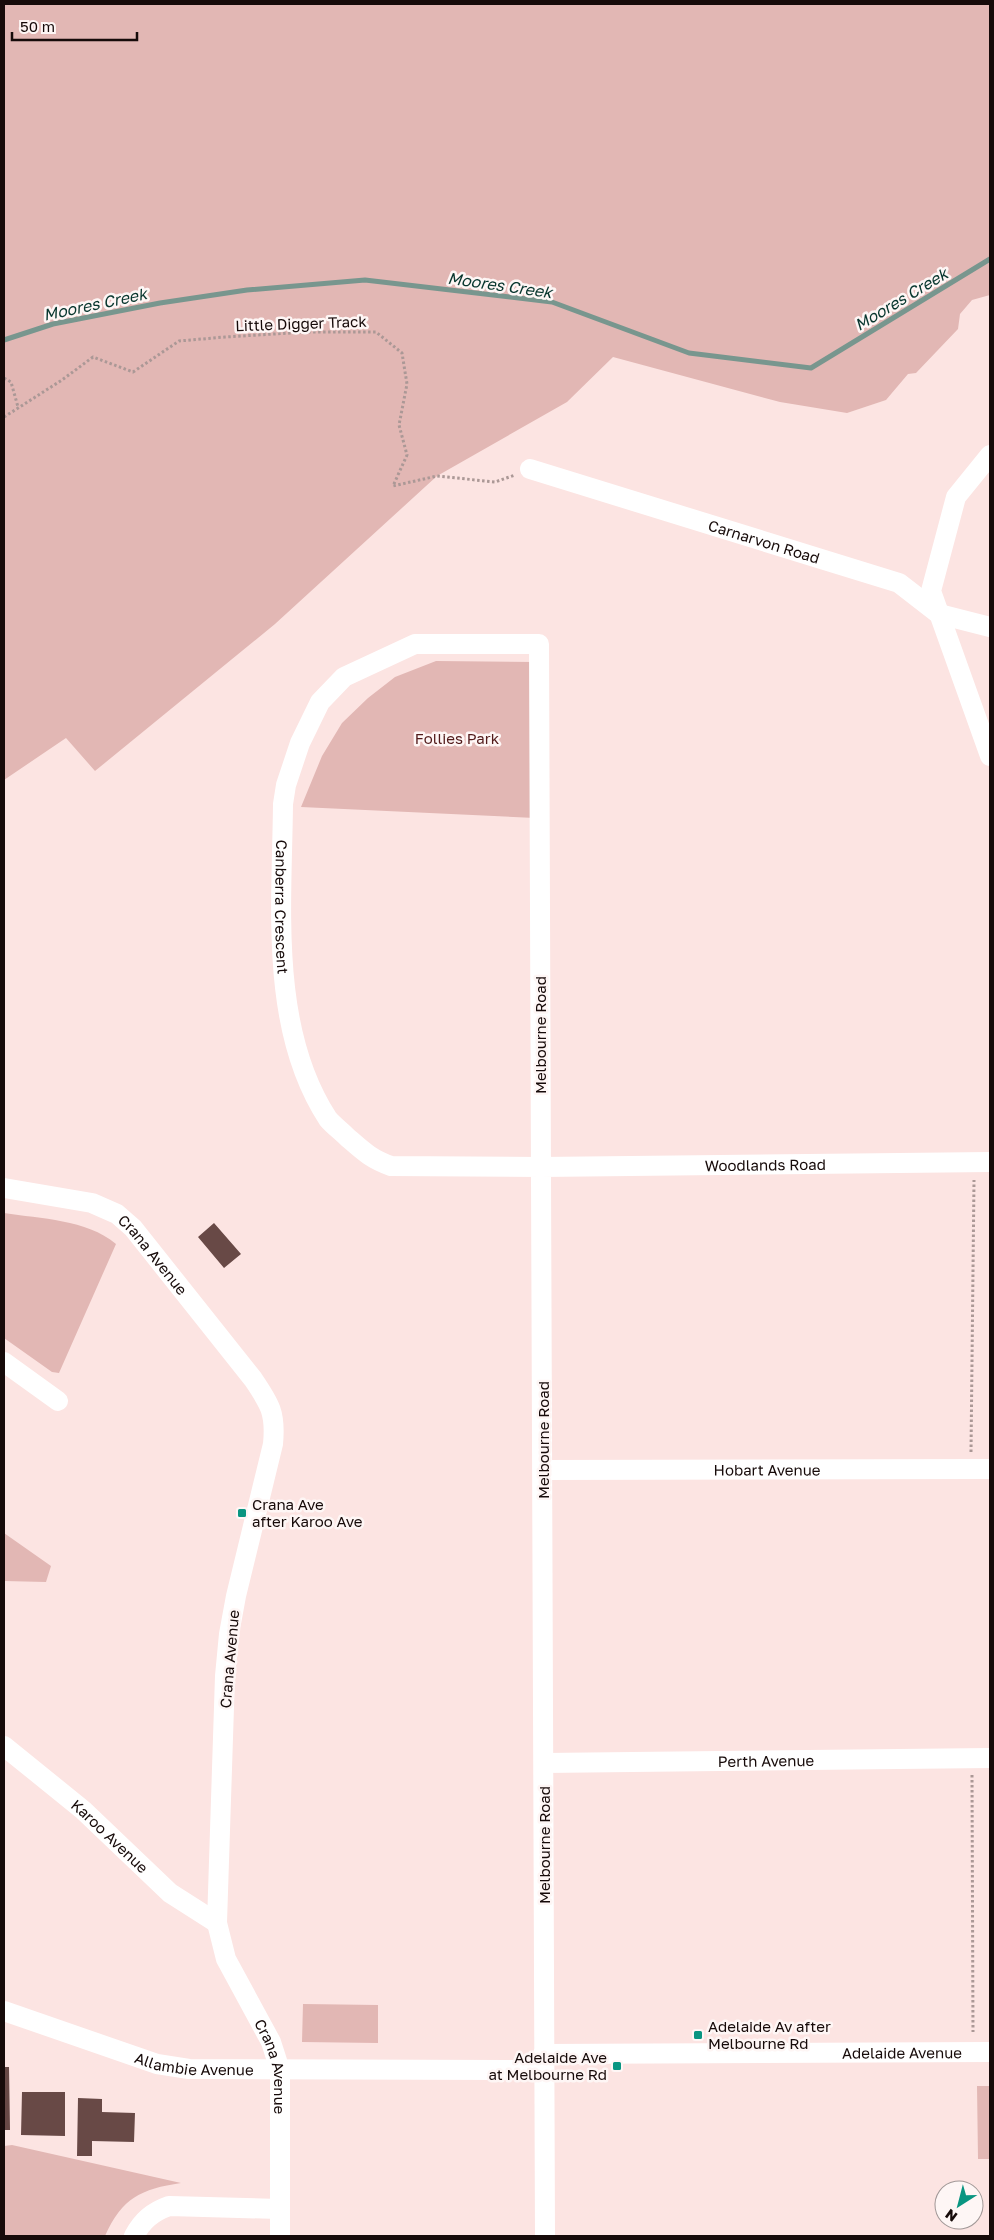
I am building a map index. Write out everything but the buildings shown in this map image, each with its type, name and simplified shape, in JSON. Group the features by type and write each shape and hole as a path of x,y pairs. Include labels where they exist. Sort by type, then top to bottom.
{"street":[{"path":"990,455 956,497 931,591 990,756"},
{"name":"Carnarvon Road","path":"530,469 900,583 939,614 990,627"},
{"name":"Canberra Crescent","path":"539,644 415,644 344,677 320,702 300,743 286,785 283,804 281,954 286,1004 305,1072 329,1120 371,1159 391,1166 541,1167"},
{"name":"Melbourne Road","path":"539,644 545,2236"},
{"name":"Woodlands Road","path":"541,1167 982,1162"},
{"name":"Crana Avenue","path":"4,1188 92,1203 117,1214 133,1228 254,1379 267,1399 275,1422 273,1444 236,1596 229,1634 225,1676 217,1923 226,1959 271,2042 280,2070 280,2236"},
{"path":"4,1362 58,1401"},
{"name":"Hobart Avenue","path":"543,1470 981,1469"},
{"name":"Karoo Avenue","path":"4,1746 83,1810 170,1893 217,1923"},
{"name":"Perth Avenue","path":"544,1763 981,1758"},
{"name":"Allambie Avenue","path":"4,2011 157,2064 190,2069 280,2070 543,2062"},
{"name":"Adelaide Avenue","path":"543,2062 990,2052"},
{"path":"134,2236 139,2226 153,2212 169,2206 280,2209"}],"path":[{"name":"Little Digger Track","path":"4,417 62,380 93,357 133,372 178,341 308,332 376,332 402,353 407,384 399,425 407,455 393,486 437,476 495,482 530,469"},
{"path":"4,378 11,382 18,407"},
{"path":"981,1469 982,1162"},
{"path":"973,2032 981,1758"}],"green space":[{"path":"4,4 990,4 990,295 972,300 960,314 958,329 916,373 908,374 886,400 847,413 780,402 613,357 567,402 437,476 275,624 95,771 66,738 4,780"},
{"name":"Follies Park","path":"436,661 533,662 535,818 301,807 322,756 342,723 368,698 395,677"},
{"path":"4,1213 63,1221 91,1229 116,1244 59,1373 52,1372 4,1338"},
{"path":"4,1533 51,1566 46,1582 4,1581"},
{"path":"303,2004 378,2005 378,2043 302,2042"},
{"path":"977,2086 990,2086 990,2159 978,2159"},
{"path":"12,2145 181,2183 155,2188 134,2198 118,2213 105,2236 4,2236 4,2146"}],"waterway":[{"name":"Moores Creek","path":"4,340 53,324 160,303 247,290 365,280 552,302 689,353 811,368 990,259"}],"place":[{"name":"Crana Ave after Karoo Ave","path":"242,1513"},
{"name":"Adelaide Av after Melbourne Rd","path":"698,2035"},
{"name":"Adelaide Ave at Melbourne Rd","path":"617,2066"}]}
